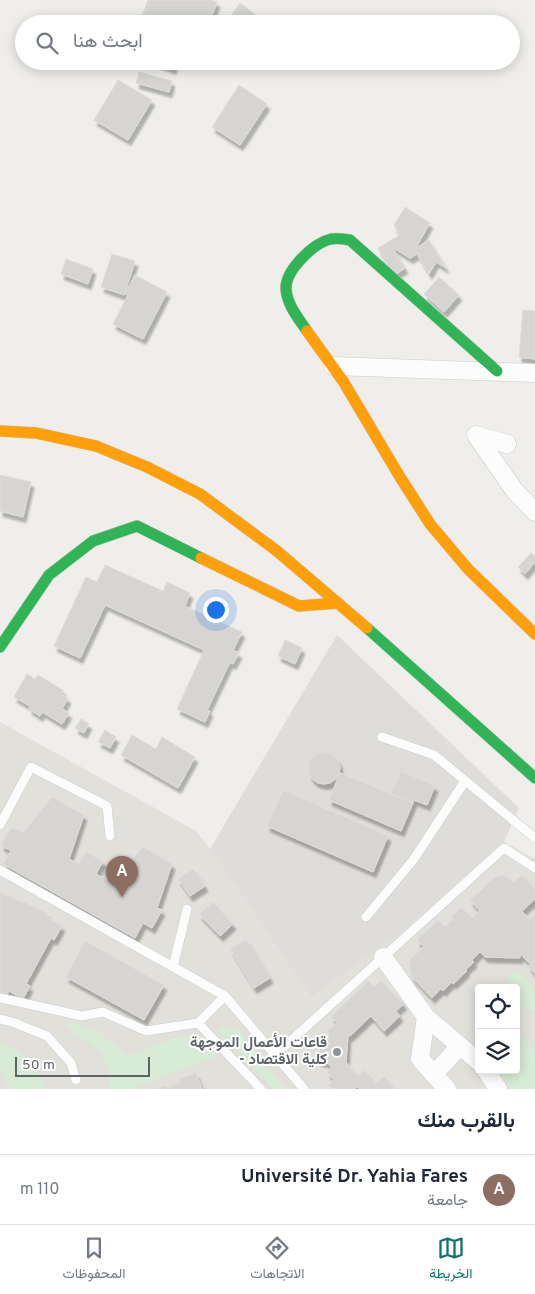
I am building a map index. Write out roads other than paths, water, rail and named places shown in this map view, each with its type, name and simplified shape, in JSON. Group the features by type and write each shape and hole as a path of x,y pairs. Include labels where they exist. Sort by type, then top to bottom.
{"street":[{"path":"497,371 350,240 330,239 307,253 293,270 286,287 293,312 333,366 418,507 443,540 481,584 535,634"},
{"path":"333,366 535,373"},
{"path":"0,431 36,433 96,446 147,467 200,494 277,551 386,643 535,778"},
{"path":"507,444 476,435 514,490 535,512"},
{"path":"0,646 49,575 93,540 137,526 257,587 299,606 338,603"},
{"path":"383,957 426,1016 475,1059"},
{"path":"426,1016 420,1059 447,1089"},
{"path":"434,1074 460,1046"},
{"path":"489,1074 498,1089"}],"lane":[{"path":"382,737 434,755 535,838"},
{"path":"0,825 31,767 107,806 110,836"},
{"path":"366,917 414,859 465,780"},
{"path":"275,1054 504,848 535,868"},
{"path":"0,870 225,996 304,1089"},
{"path":"173,967 187,909"},
{"path":"0,998 82,1016 103,1012 146,1031 198,1022 225,996"},
{"path":"0,1019 46,1036 71,1063 76,1080"},
{"path":"198,1022 261,1089"}],"place":[{"name":"Université Dr. Yahia Fares","path":"122,897"},
{"name":"قاعات الأعمال الموجهة - كلية الاقتصاد","path":"337,1052"}]}
